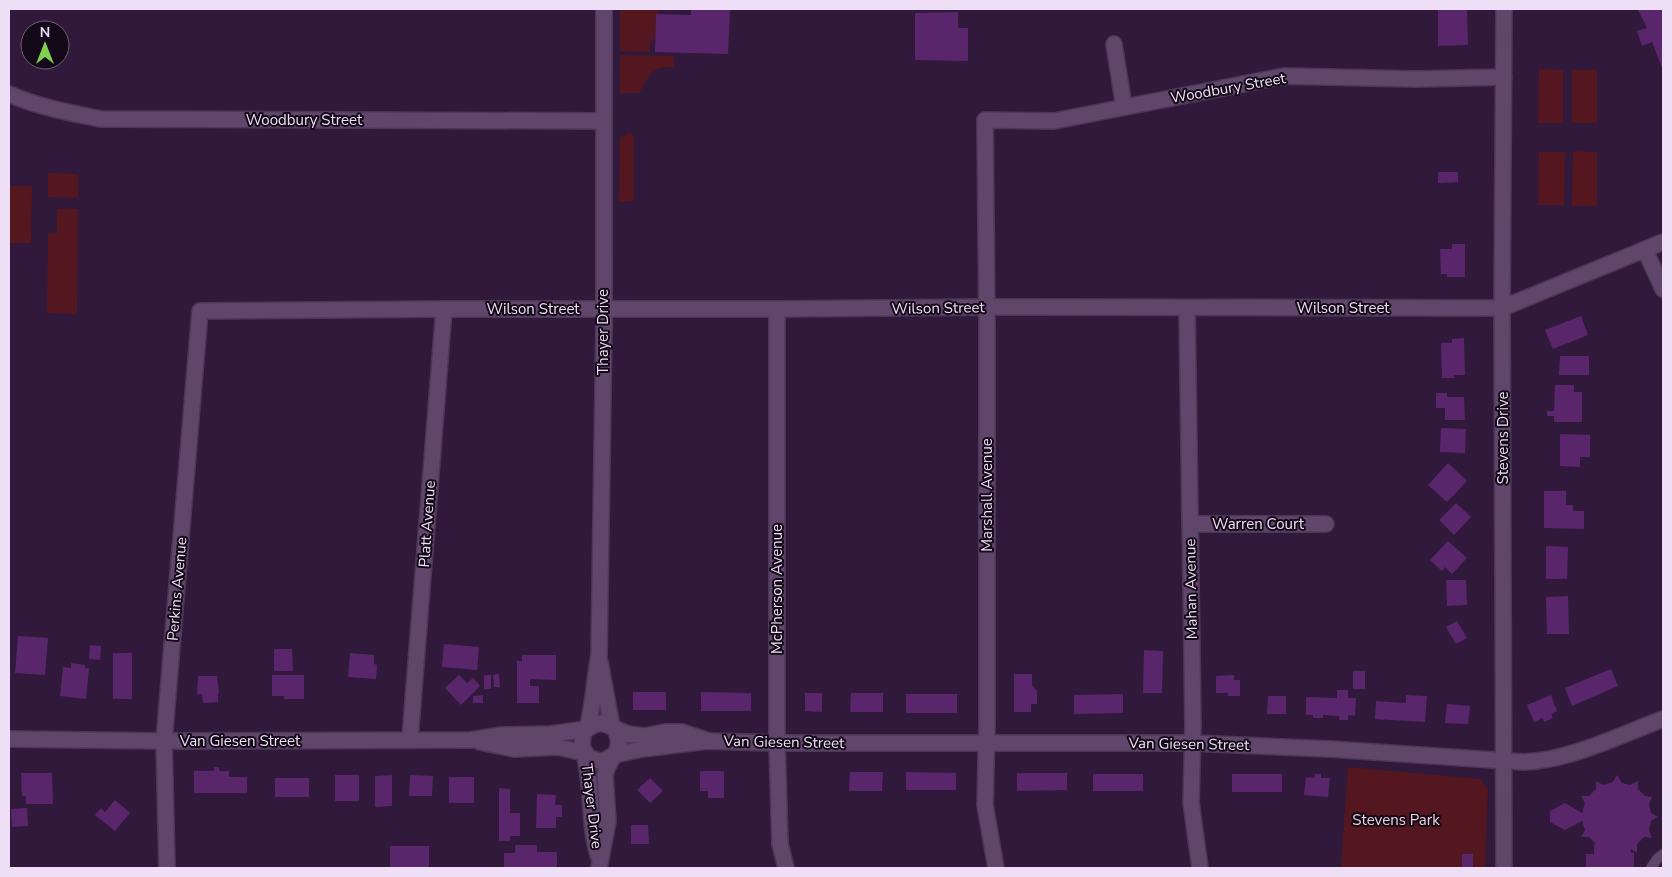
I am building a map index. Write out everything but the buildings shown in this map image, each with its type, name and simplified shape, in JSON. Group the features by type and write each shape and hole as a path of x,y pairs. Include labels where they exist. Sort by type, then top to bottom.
{"street":[{"name":"Thayer Drive","path":"586,728 594,696 594,680 599,655 604,309 604,9"},
{"name":"Stevens Drive","path":"1504,9 1502,308 1504,868"},
{"path":"1114,44 1124,107"},
{"name":"Woodbury Street","path":"985,120 1054,121 1284,76 1416,79 1504,77"},
{"name":"Woodbury Street","path":"9,94 62,112 101,119 603,121"},
{"name":"Marshall Avenue","path":"985,120 987,307 987,743 985,805 996,868"},
{"name":"Wilson Street","path":"200,311 444,309 777,310 987,307 1502,308 1663,242"},
{"path":"1645,250 1663,289"},
{"name":"Mahan Avenue","path":"1187,308 1191,802 1200,868"},
{"name":"Platt Avenue","path":"410,739 444,309"},
{"name":"McPherson Avenue","path":"777,310 777,743 780,844 786,868"},
{"name":"Perkins Avenue","path":"167,868 164,741 200,311"},
{"name":"Warren Court","path":"1190,524 1326,524"},
{"name":"Thayer Drive","path":"599,655 612,727"},
{"name":"Van Giesen Street","path":"614,755 642,749 707,741 777,743 1192,743 1330,749 1536,762 1558,758 1663,719"},
{"path":"602,723 612,727 616,731 619,742 614,755 604,761 588,757 584,753 581,740 586,728 602,723"},
{"name":"Van Giesen Street","path":"612,727 628,734 644,736 665,732 682,732 707,741"},
{"name":"Van Giesen Street","path":"9,739 164,741 471,740 502,735 551,734 586,728"},
{"name":"Van Giesen Street","path":"471,740 514,749 558,747 584,753"},
{"name":"Thayer Drive","path":"584,753 591,790 594,843 599,864"},
{"name":"Thayer Drive","path":"599,864 608,821 605,776 614,755"}],"lane":[{"path":"1651,868 1663,854"}],"green space":[{"path":"620,9 659,9 659,14 656,14 655,38 650,42 650,52 620,51"},
{"path":"620,55 674,56 674,67 656,70 649,76 639,93 620,93"},
{"path":"1539,69 1563,70 1563,123 1538,123"},
{"path":"1572,70 1597,70 1597,123 1572,123"},
{"path":"629,133 634,137 634,199 633,201 619,202 620,138"},
{"path":"1573,151 1597,152 1597,206 1572,206"},
{"path":"1539,152 1565,152 1564,205 1538,205"},
{"path":"48,173 78,174 78,198 48,197"},
{"path":"9,186 32,186 31,243 9,243"},
{"path":"57,209 78,209 77,314 47,313 48,233 57,233"},
{"name":"Stevens Park","path":"1348,767 1480,779 1488,789 1485,868 1341,868"}]}
